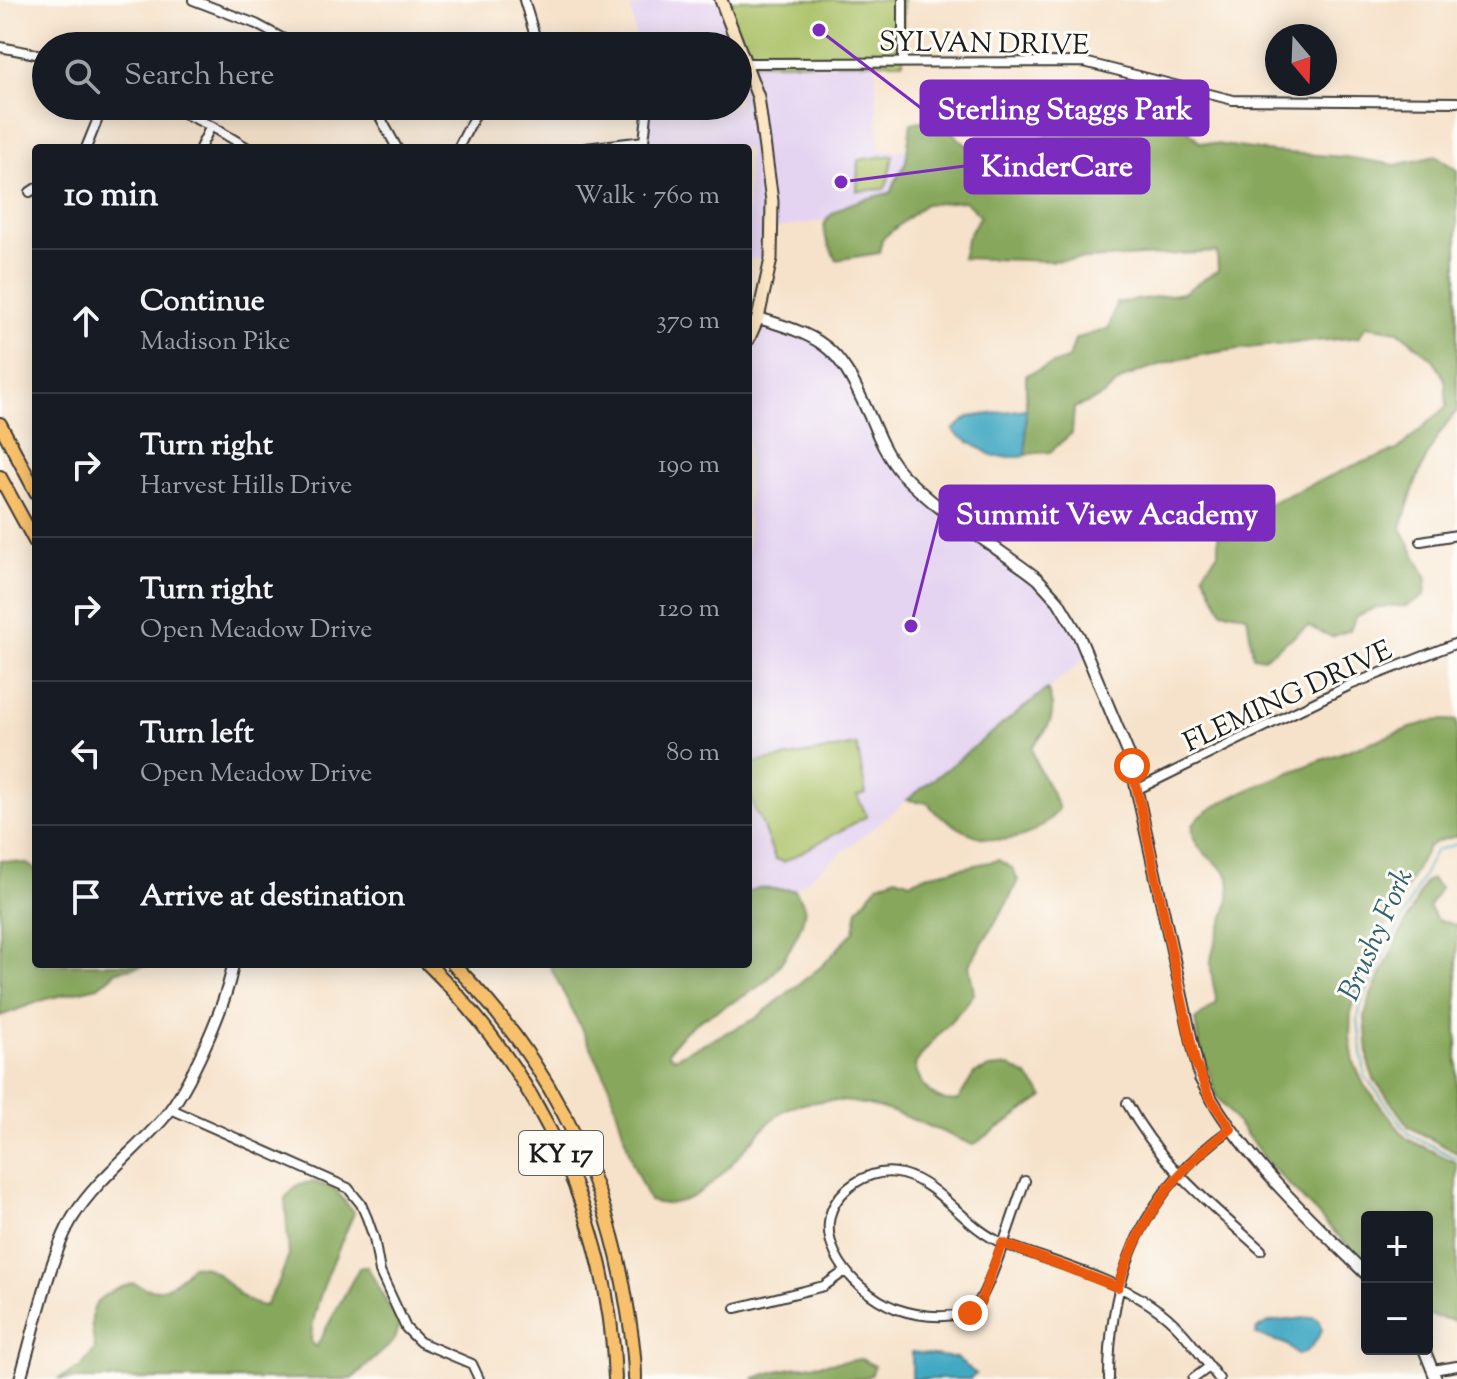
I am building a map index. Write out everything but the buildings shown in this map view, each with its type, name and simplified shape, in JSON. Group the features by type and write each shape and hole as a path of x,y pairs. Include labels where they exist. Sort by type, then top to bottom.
{"main road":[{"path":"721,0 732,32"},
{"path":"752,89 760,110 772,201 771,259 758,318 752,331"},
{"path":"0,424 32,484"},
{"path":"0,477 32,536"},
{"name":"KY 17","path":"432,968 498,1044 534,1100 561,1154 579,1197 602,1280 609,1313 615,1379"},
{"name":"KY 17","path":"457,968 491,1003 532,1059 556,1097 581,1148 600,1199 620,1270 635,1379"}],"street":[{"path":"193,0 271,32"},
{"path":"524,0 534,32"},
{"path":"903,0 903,62"},
{"path":"0,47 32,53"},
{"name":"SYLVAN DRIVE","path":"752,63 1084,62 1233,100 1457,102"},
{"path":"88,144 97,120"},
{"path":"198,120 241,144"},
{"path":"382,120 395,144"},
{"path":"460,144 473,120"},
{"path":"619,144 644,141 646,120"},
{"path":"202,144 211,126"},
{"path":"758,318 793,329 826,346 847,369 881,442 899,470 918,489 1003,551 1050,590 1069,617 1121,731 1138,789 1195,1061 1208,1094 1231,1129 1285,1192 1361,1269"},
{"path":"1421,541 1457,535"},
{"name":"FLEMING DRIVE","path":"1138,789 1350,685 1457,643"},
{"path":"20,1379 53,1267 71,1221 88,1196 171,1109 212,1027 232,968"},
{"path":"1127,1103 1153,1147 1178,1175 1261,1250"},
{"path":"171,1109 348,1188 361,1204 367,1218 380,1272 406,1328 420,1342 472,1364 479,1379"},
{"path":"1109,1379 1110,1332 1118,1287 1144,1224 1178,1175 1231,1129"},
{"path":"1025,1181 1002,1243 981,1301 976,1308 962,1314 928,1316 896,1308 867,1292 845,1271 831,1246 833,1213 837,1202 850,1187 881,1173 895,1172 915,1178 979,1231 1002,1243 1118,1287 1147,1303 1175,1325 1219,1379"},
{"path":"736,1308 824,1286 845,1271"},
{"path":"1426,1355 1434,1375 1457,1366"},
{"path":"1193,1379 1209,1367"}],"shaded area":[{"path":"656,0 721,0 875,62 879,150 908,150 906,161 890,193 844,205 826,220 773,229 771,259 752,259 752,144 632,143 641,142 645,120 752,120 752,32 635,32 631,9"},
{"path":"758,318 786,326 837,356 899,470 1038,579 1089,656 752,924 752,331"}],"green space":[{"path":"721,0 903,0 903,62 752,63 752,32 734,32"},
{"path":"1145,115 1185,127 1200,142 1396,165 1436,156 1457,170 1457,411 1430,451 1416,481 1401,528 1427,578 1425,595 1407,606 1377,607 1357,616 1350,630 1332,637 1308,626 1264,658 1253,656 1247,615 1222,611 1203,573 1218,553 1218,529 1355,465 1397,450 1447,406 1445,380 1433,359 1398,331 1366,326 1359,337 1210,353 1153,367 1123,379 1102,396 1074,408 1072,433 1050,452 1026,454 1026,375 1069,358 1075,339 1109,328 1116,303 1183,293 1218,270 1217,252 1049,261 962,258 967,238 980,216 965,201 925,204 882,239 879,253 836,260 827,240 824,229 832,214 850,204 890,193 906,161 911,123 938,117 977,153 1022,148 1065,127"},
{"path":"893,155 884,189 857,191 858,160"},
{"path":"1047,689 1052,714 1032,747 1059,809 1047,822 1020,837 991,839 961,829 936,813 928,803 907,800"},
{"path":"1431,721 1457,721 1457,836 1428,847 1360,983 1351,1009 1350,1037 1354,1063 1364,1085 1407,1139 1457,1163 1457,1321 1433,1316 1433,1211 1361,1211 1361,1260 1271,1166 1217,1097 1199,1043 1195,1020 1217,1003 1211,961 1230,889 1226,873 1197,844 1193,826 1203,814 1261,784"},
{"path":"857,745 866,794 857,796 867,816 784,862 775,859 752,800 752,763"},
{"path":"0,860 32,867 32,968 132,968 117,971 98,987 46,999 0,1016"},
{"path":"999,860 1013,869 1018,880 969,965 974,994 915,1065 921,1080 936,1096 950,1101 958,1100 974,1074 989,1068 1010,1066 1028,1077 1044,1097 973,1145 916,1120 876,1107 835,1101 800,1105 785,1110 770,1122 707,1187 689,1198 670,1204 649,1201 633,1165 608,1082 551,968 752,968 752,890 795,890 803,904 802,924 778,967 766,981 688,1030 668,1053 674,1058 755,1019 823,965 854,931 858,909 879,884 896,877 910,882 931,874"},
{"path":"1432,879 1440,888 1429,907 1437,920 1457,925 1457,1153 1409,1127 1374,1079 1369,1066 1365,1016 1371,995 1425,882"},
{"path":"313,1182 334,1188 354,1213 321,1294 311,1343 316,1347 359,1268 367,1266 399,1325 393,1342 352,1379 58,1379 81,1367 95,1349 92,1313 95,1305 109,1293 134,1283 151,1289 166,1288 191,1266 202,1266 220,1276 247,1300 265,1306 289,1255 285,1198 299,1184"},
{"path":"861,1359 875,1366 871,1375 861,1379 752,1379 792,1368"}],"water":[{"path":"1026,409 1026,454 1022,457 994,457 953,430 969,417"},
{"path":"1314,1317 1319,1320 1322,1330 1312,1346 1302,1354 1297,1355 1286,1344 1256,1335 1257,1329 1269,1322"},
{"path":"912,1352 956,1358 976,1374 970,1379 912,1379"}],"waterway":[{"name":"Brushy Fork","path":"1457,844 1435,851 1361,1003 1358,1020 1365,1076 1409,1134 1457,1159"}],"place":[{"name":"Sterling Staggs Park","path":"819,30"},
{"name":"KinderCare","path":"841,182"},
{"name":"Summit View Academy","path":"911,626"}],"route":[{"path":"970,1313 981,1301 1002,1243 1118,1287 1131,1251 1162,1194 1197,1157 1231,1129 1208,1094 1195,1061 1132,766"}]}
